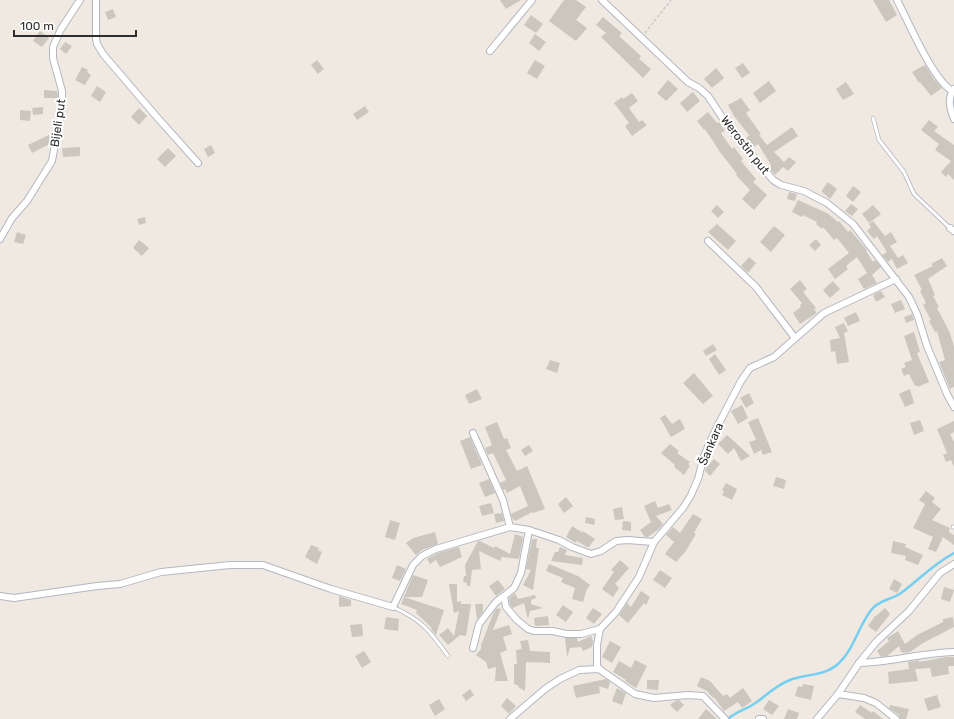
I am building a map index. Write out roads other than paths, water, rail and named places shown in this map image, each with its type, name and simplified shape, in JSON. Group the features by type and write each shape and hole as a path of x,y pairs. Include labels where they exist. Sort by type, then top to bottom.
{"street":[{"name":"Bijeli put","path":"0,239 12,218 27,201 52,161 62,107 62,91 53,58 53,47 61,29 80,0"},
{"path":"96,0 96,38 97,44 103,54 198,163"},
{"path":"490,51 532,0"},
{"name":"Werostin put","path":"602,0 622,17 641,38 688,82 708,96 730,128 772,180 781,186 804,191 827,203 853,224 909,297 917,314 927,346 954,407"},
{"path":"897,0 927,59 946,88 953,90 950,101 950,109 954,119"},
{"path":"708,241 756,287 795,338"},
{"name":"Šankara","path":"600,629 616,612 639,578 654,542 683,508 691,495 698,479 704,456 741,381 750,368 774,357 824,313 896,280"},
{"path":"473,433 503,500 510,527"},
{"path":"0,596 14,598 120,584 161,572 230,565 263,565 331,589 393,607 413,565 422,556 436,549 510,527 529,530 559,540 572,547 591,554 596,553 616,541 627,540 654,542"},
{"path":"473,648 479,624 496,602 514,588 521,573 529,530"},
{"path":"817,719 838,694 859,663 876,642 909,611 940,573 954,564"},
{"path":"504,596 506,607 517,620 528,629 534,631 552,631 567,634 581,634 600,629 597,645 597,666 599,669 635,694 654,698 688,695 703,696 724,718"},
{"path":"859,663 888,661 932,653 954,652"},
{"path":"510,719 544,689 560,679 579,670 599,669"},
{"path":"838,694 864,698 876,703 896,719"}],"lane":[{"path":"873,118 879,140 904,172 914,194 952,230"},
{"path":"393,607 422,623 433,635 448,656"}],"waterway":[{"path":"728,719 754,704 785,682 796,678 821,673 833,668 848,652 867,616 875,606 901,593 946,557 954,553"}]}
